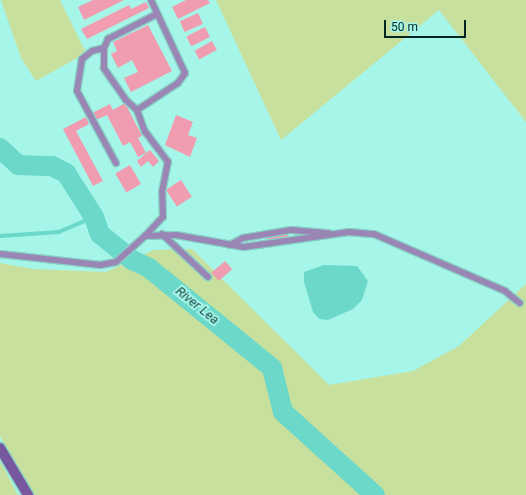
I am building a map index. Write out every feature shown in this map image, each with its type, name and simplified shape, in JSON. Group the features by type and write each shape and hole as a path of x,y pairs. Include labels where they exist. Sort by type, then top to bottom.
{"main road":[{"path":"0,448 28,495"}],"lane":[{"path":"137,110 178,84 185,73 151,0"},
{"path":"0,254 82,266 116,262 135,246 163,217 162,192 168,162 144,132 137,110 126,100 104,68 104,48 108,39 157,14"},
{"path":"104,48 92,50 82,60 77,91 116,163"},
{"path":"230,245 243,238 291,230 335,234 374,234 505,291 520,303"},
{"path":"145,236 162,234 244,247 335,234"},
{"path":"162,234 208,277"}],"shaded area":[{"path":"1,0 60,0 86,53 36,81 21,58"},
{"path":"216,0 526,0 526,122 439,10 281,140"},
{"path":"192,249 329,385 413,371 459,346 526,284 526,495 33,495 0,436 0,263 32,269 106,272 154,250"},
{"path":"324,265 357,266 368,281 362,300 353,309 328,320 319,319 313,312 304,282 304,272"},
{"path":"0,461 18,495 0,495"}],"building":[{"path":"93,0 124,0 84,20 78,7"},
{"path":"186,0 208,0 210,3 178,19 172,7"},
{"path":"146,2 149,8 87,39 81,29 129,5 131,9"},
{"path":"198,13 203,24 185,32 180,21"},
{"path":"148,25 172,71 131,92 124,78 138,72 132,60 118,68 111,54 117,51 113,42"},
{"path":"205,27 210,37 191,46 186,37"},
{"path":"212,41 217,50 199,59 195,51"},
{"path":"125,103 142,136 138,138 146,153 138,157 130,142 123,146 107,115 96,120 92,113 110,104 113,110"},
{"path":"176,115 193,122 188,135 197,138 190,157 165,145"},
{"path":"86,117 89,124 76,131 103,181 93,186 63,129"},
{"path":"150,150 159,161 153,167 148,161 141,167 137,161"},
{"path":"130,165 141,184 126,193 115,174"},
{"path":"181,180 192,197 177,207 166,190"},
{"path":"287,233 288,237 268,241 267,236"},
{"path":"225,261 232,269 219,281 211,273"}],"waterway":[{"name":"River Lea","path":"0,148 18,165 52,166 66,173 94,217 100,234 132,260 149,268 272,368 283,412 375,495"},
{"path":"0,236 59,232 94,217"}]}
